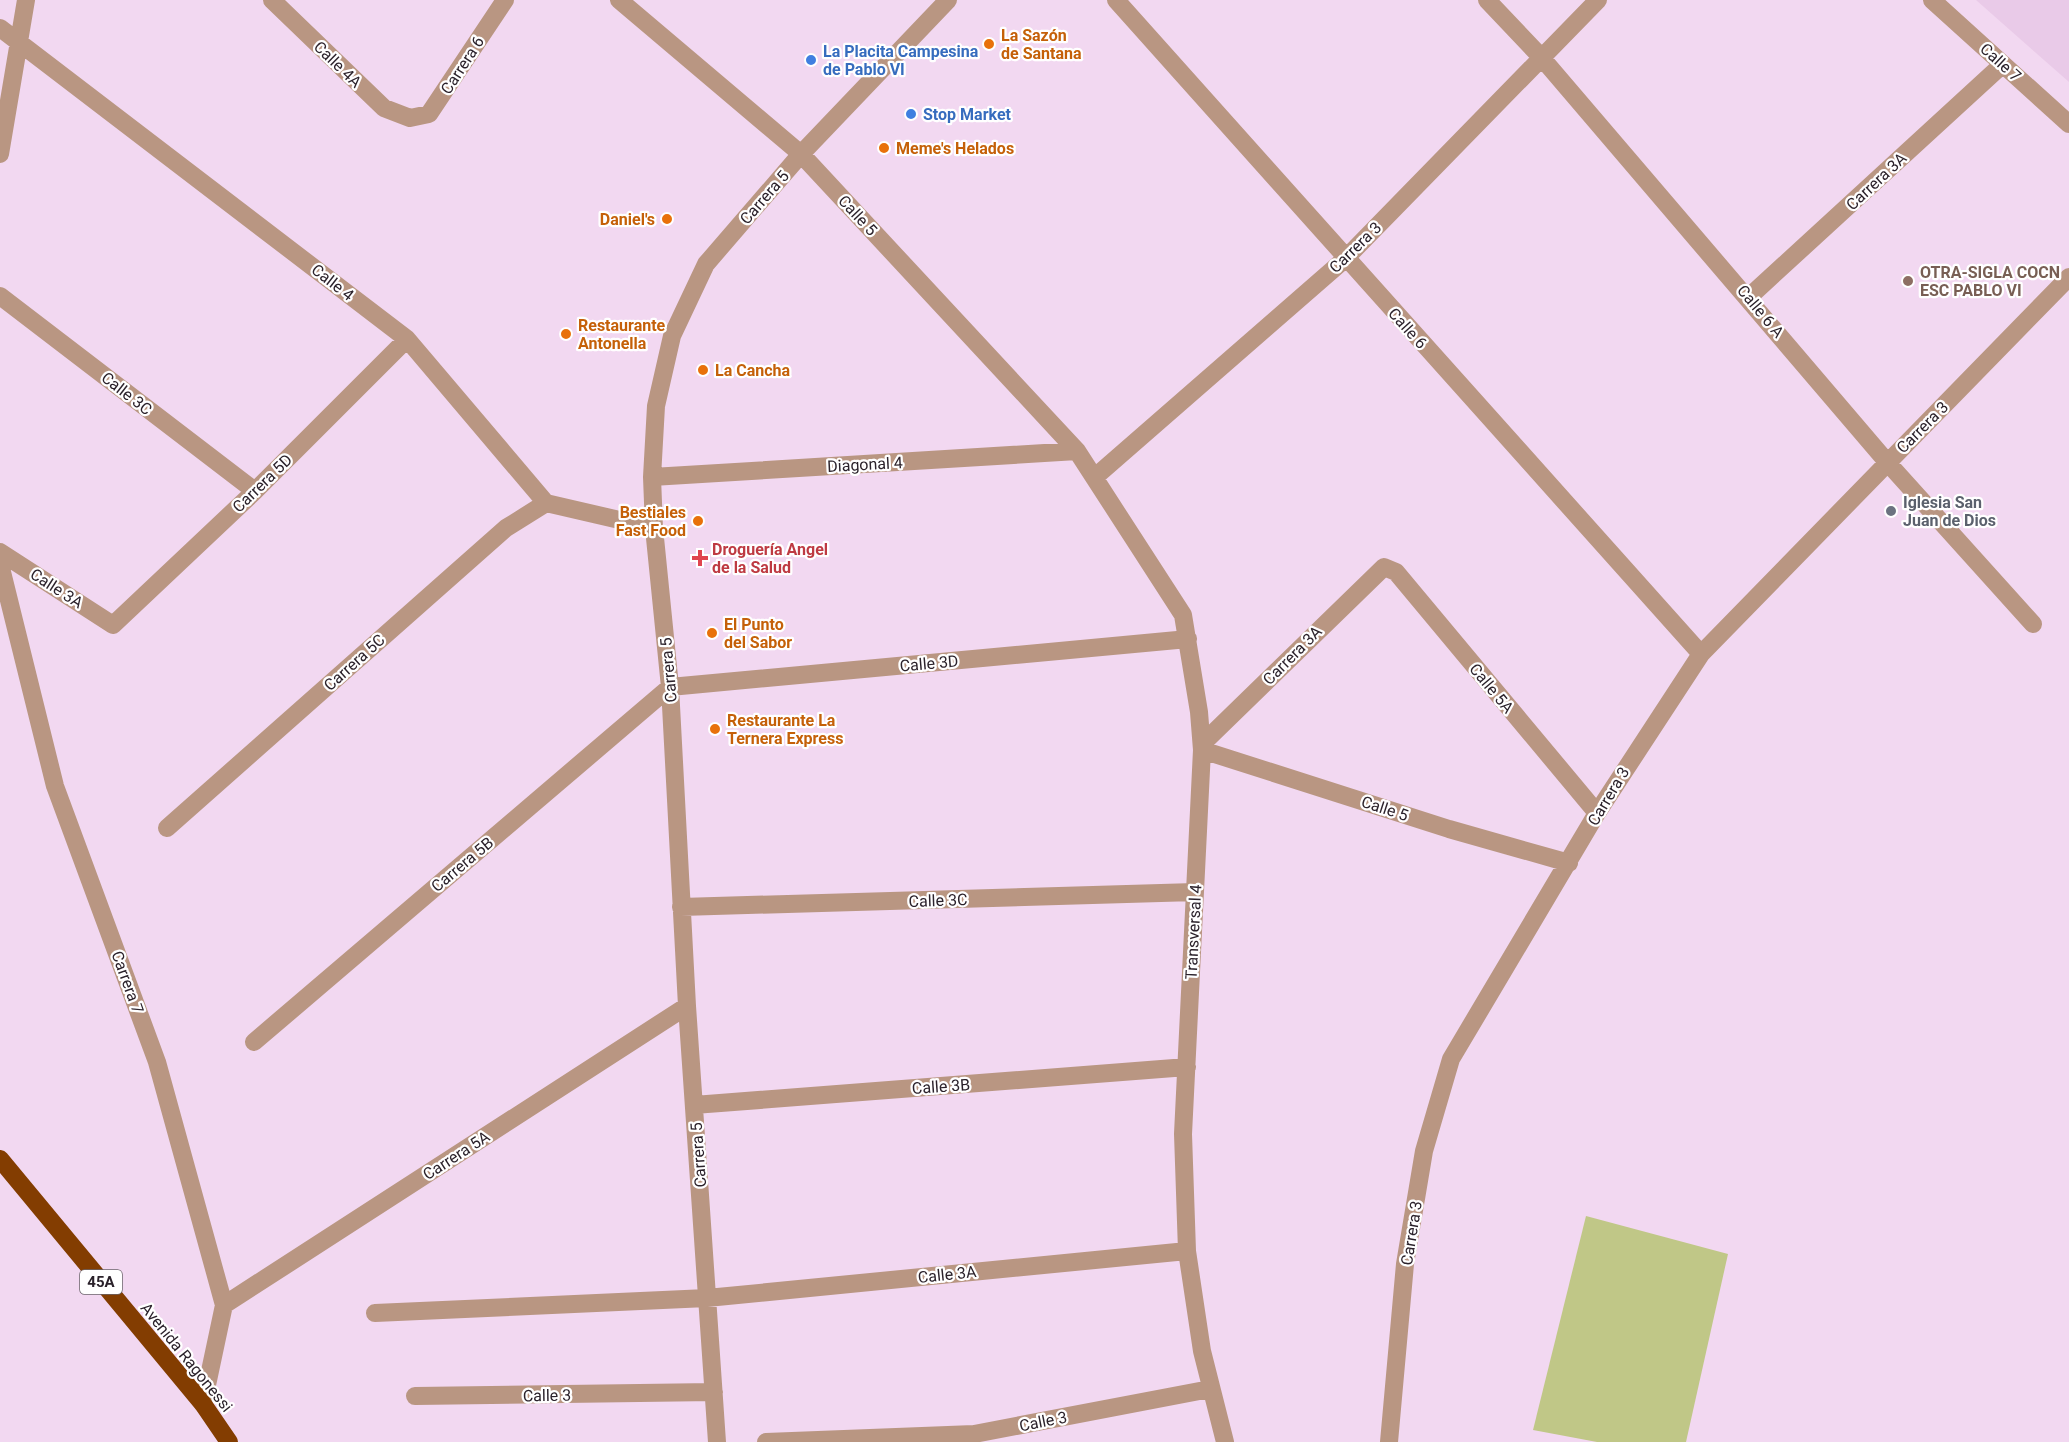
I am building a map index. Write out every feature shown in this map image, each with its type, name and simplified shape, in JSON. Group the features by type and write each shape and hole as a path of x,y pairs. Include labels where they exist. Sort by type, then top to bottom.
{"highway":[{"name":"Avenida Ragonessi","path":"0,1159 202,1404 229,1442"}],"street":[{"path":"0,154 18,40 27,0"},
{"name":"Calle 4A","path":"273,0 384,108 410,118"},
{"name":"Carrera 6","path":"410,118 429,114 504,0"},
{"name":"Calle 5","path":"619,0 801,154 1077,451"},
{"name":"Carrera 5","path":"717,1442 687,1006 670,687 654,528 652,477 656,406 672,336 706,264 801,154 948,0"},
{"name":"Calle 6","path":"1116,0 1701,654"},
{"name":"Calle 6 A","path":"1487,0 1541,57 1749,297 1887,462 2032,624"},
{"name":"Carrera 3","path":"1095,477 1346,259 1598,0"},
{"name":"Calle 7","path":"1932,0 2069,124"},
{"name":"Calle 4","path":"0,28 407,339 546,503"},
{"name":"Carrera 3A","path":"1749,297 2003,64"},
{"name":"Carrera 3","path":"1389,1442 1409,1241 1424,1151 1451,1059 1597,813 1701,654 2069,277"},
{"name":"Calle 3C","path":"0,296 255,491"},
{"name":"Carrera 5D","path":"113,625 255,491 407,339"},
{"name":"Diagonal 4","path":"652,477 1077,451"},
{"name":"Transversal 4","path":"1077,451 1183,615 1188,639 1202,747 1183,1134 1187,1251 1210,1389 1225,1442"},
{"path":"546,503 654,528"},
{"name":"Carrera 5C","path":"167,828 506,528 546,503"},
{"name":"Calle 3A","path":"0,552 113,625"},
{"name":"Carrera 7","path":"0,564 55,786 157,1062 224,1305 202,1404"},
{"name":"Carrera 3A","path":"1202,747 1384,567"},
{"name":"Calle 5A","path":"1384,567 1396,572 1597,813"},
{"name":"Calle 3D","path":"670,687 1188,639"},
{"name":"Carrera 5B","path":"254,1042 670,687"},
{"name":"Calle 5","path":"1202,747 1449,829 1569,863"},
{"name":"Calle 3C","path":"681,907 1196,892"},
{"name":"Carrera 5A","path":"224,1305 687,1006"},
{"name":"Calle 3B","path":"694,1105 1187,1067"},
{"name":"Calle 3A","path":"707,1298 1187,1251"},
{"path":"375,1313 707,1298"},
{"name":"Calle 3","path":"766,1442 975,1438 1210,1389"},
{"name":"Calle 3","path":"415,1396 714,1392"}],"shaded area":[{"path":"1976,0 2069,0 2069,82"}],"green space":[{"path":"1586,1216 1728,1254 1686,1442 1597,1442 1533,1430"}],"place":[{"name":"La Sazón de Santana","path":"989,44"},
{"name":"La Placita Campesina de Pablo VI","path":"811,60"},
{"name":"Stop Market","path":"911,114"},
{"name":"Meme's Helados","path":"884,148"},
{"name":"Daniel's","path":"667,219"},
{"name":"OTRA-SIGLA COCN ESC PABLO VI","path":"1908,281"},
{"name":"Restaurante Antonella","path":"566,334"},
{"name":"La Cancha","path":"703,370"},
{"name":"Iglesia San Juan de Dios","path":"1891,511"},
{"name":"Bestiales Fast Food","path":"698,521"},
{"name":"Droguería Angel de la Salud","path":"700,558"},
{"name":"El Punto del Sabor","path":"712,633"},
{"name":"Restaurante La Ternera Express","path":"715,729"}]}
